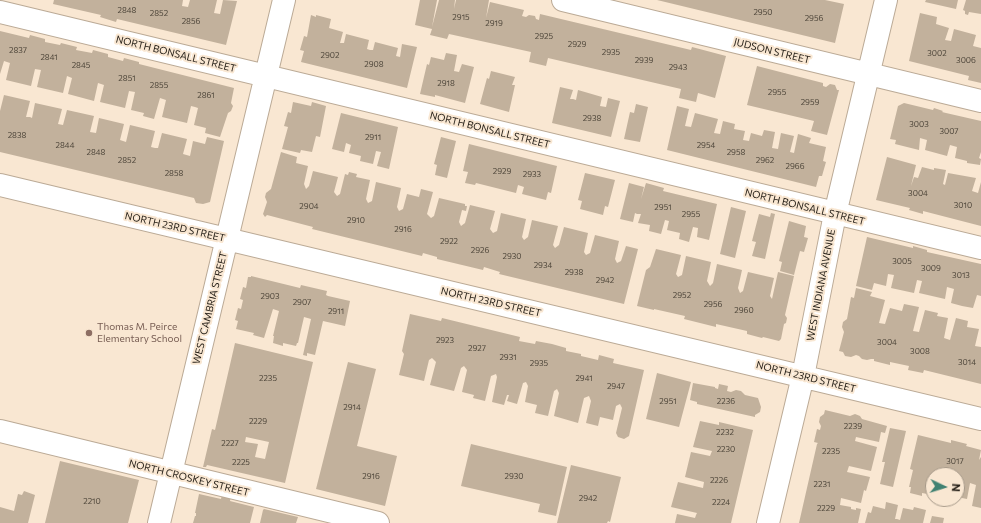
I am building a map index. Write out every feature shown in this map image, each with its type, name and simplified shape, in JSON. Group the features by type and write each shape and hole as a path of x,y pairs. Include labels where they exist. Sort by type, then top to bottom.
{"street":[{"name":"WEST CAMBRIA STREET","path":"159,523 284,0"},
{"name":"JUDSON STREET","path":"563,0 981,101"},
{"name":"WEST INDIANA AVENUE","path":"768,523 803,376 835,214 886,0"},
{"name":"NORTH BONSALL STREET","path":"0,12 981,248"},
{"name":"NORTH 23RD STREET","path":"0,185 981,419"},
{"name":"NORTH CROSKEY STREET","path":"0,431 378,523"}],"building":[{"path":"54,0 183,0 182,6 188,7 190,0 217,0 214,13 220,14 223,0 237,1 226,45 117,19 116,22 100,17 101,15 53,4"},
{"path":"420,0 437,0 432,27 439,0 455,0 454,9 456,0 489,0 486,18 490,2 524,10 522,16 535,16 536,19 539,20 540,14 691,50 692,47 726,56 715,98 698,93 696,102 679,98 681,89 548,58 546,66 529,62 531,52 449,34 447,39 430,35 432,29 415,25"},
{"path":"657,0 825,0 844,4 835,43"},
{"path":"926,0 958,0 956,9 925,2"},
{"path":"966,0 981,0 981,14 969,12 968,15 965,14 965,11 963,10"},
{"path":"920,13 937,17 936,24 949,28 945,40 951,41 954,29 976,35 973,46 981,48 981,83 968,80 969,76 909,61"},
{"path":"311,15 331,19 329,28 343,32 340,43 344,43 346,34 369,40 367,49 370,50 373,50 375,42 398,48 396,56 400,57 402,44 417,47 407,88 301,62 304,51 300,50 304,36 307,37"},
{"path":"0,31 29,38 30,35 45,39 45,42 60,45 61,43 77,47 76,50 92,53 93,50 108,54 108,57 123,61 124,58 139,62 139,64 234,88 231,103 233,106 231,111 228,113 220,137 205,133 206,128 194,125 198,108 195,107 191,106 187,123 162,117 166,100 160,98 154,119 143,116 144,113 131,110 135,92 129,91 125,108 100,102 104,85 98,83 94,101 68,94 72,78 67,76 63,93 37,87 41,70 35,69 31,86 6,80 10,63 4,61 0,74"},
{"path":"446,53 457,55 454,71 459,72 462,64 474,67 465,103 435,95 435,97 420,94 427,64 429,65 431,57 444,60"},
{"path":"757,66 823,83 823,86 826,87 830,84 835,85 837,90 839,90 827,135 811,131 814,121 747,105"},
{"path":"491,71 515,77 512,85 515,85 509,112 480,104 487,78 489,79"},
{"path":"560,87 573,90 570,99 576,100 578,90 602,97 600,106 606,107 608,98 620,101 611,137 552,123"},
{"path":"4,95 30,101 26,117 32,118 35,103 62,109 58,124 63,125 67,110 94,116 90,132 96,133 99,118 124,124 120,140 126,142 130,125 155,131 151,147 155,148 158,148 162,133 187,139 183,154 190,156 193,141 205,144 207,137 224,141 210,202 203,204 196,203 194,198 0,152 0,111"},
{"path":"293,102 311,106 312,102 326,106 320,137 316,136 312,152 301,150 300,153 282,149 288,127 284,126 288,112 291,113"},
{"path":"904,103 933,110 934,108 943,111 942,112 981,121 980,165 967,163 967,161 955,158 957,147 950,145 947,156 925,150 927,140 920,138 919,150 895,144 896,140 890,139 898,106"},
{"path":"636,104 648,107 640,142 624,139 630,112 634,113"},
{"path":"677,106 689,109 685,126 691,127 695,113 718,119 714,133 720,134 723,121 735,124 734,129 745,131 743,140 749,141 751,133 762,136 764,130 775,132 772,148 778,149 781,133 794,136 790,152 794,153 798,134 811,138 809,143 826,147 823,161 826,162 822,176 819,176 816,187 667,150"},
{"path":"341,113 398,127 389,169 377,166 381,152 376,151 373,164 360,161 361,156 349,153 351,145 346,143 344,152 332,149"},
{"path":"441,137 456,141 447,178 435,175 437,165 434,164"},
{"path":"469,144 557,166 551,193 548,192 546,200 522,194 524,187 518,185 516,193 476,183 475,185 465,183 468,172 463,171"},
{"path":"281,152 297,157 296,163 308,166 304,184 306,189 309,186 313,171 338,177 334,192 337,196 340,194 345,174 348,175 349,172 357,174 356,177 370,180 366,199 368,203 372,201 376,182 401,188 397,207 399,211 403,209 407,194 419,197 421,189 433,192 427,214 431,218 434,216 439,198 465,204 465,206 467,206 466,211 462,210 459,222 461,226 465,223 470,205 495,211 490,229 493,233 497,231 501,213 526,219 522,237 524,240 528,237 532,220 558,226 553,245 555,248 559,245 564,227 588,233 584,252 586,255 590,253 595,235 619,241 615,259 617,263 621,261 626,246 638,249 624,304 499,274 500,272 484,267 483,270 437,259 437,257 423,253 422,256 312,229 313,227 267,215 265,217 263,214 267,202 265,197 266,193 271,189"},
{"path":"887,157 916,165 911,186 914,177 918,178 922,167 934,170 934,168 946,170 943,184 945,185 948,173 976,178 972,191 978,193 981,182 981,226 923,211 923,214 909,210 910,208 876,200"},
{"path":"585,173 615,180 608,207 605,206 603,215 580,209 582,201 578,200"},
{"path":"629,183 644,187 641,199 646,183 664,188 663,191 717,204 709,240 697,237 698,228 693,227 689,242 679,239 680,233 667,230 669,221 665,220 661,234 649,231 650,225 638,223 641,214 635,213 633,222 620,219"},
{"path":"731,207 746,211 735,258 720,254"},
{"path":"771,213 775,214 765,259 752,256 756,242 752,241 759,214 770,217"},
{"path":"789,221 806,226 804,237 808,238 804,252 800,251 794,275 780,271 782,262 779,261"},
{"path":"867,237 913,248 913,246 927,250 927,252 981,264 981,296 977,295 973,308 962,306 951,303 954,289 947,287 945,299 919,293 922,281 917,280 914,293 891,288 894,275 888,274 886,286 874,283 872,290 856,286"},
{"path":"656,249 681,255 676,274 678,277 682,275 686,256 711,262 707,281 710,286 713,283 717,264 742,270 738,288 740,293 743,291 748,272 774,278 770,296 772,299 778,272 794,276 785,315 787,318 786,323 784,324 781,339 779,341 762,338 747,334 747,331 716,324 716,327 684,319 685,316 637,306 646,270 650,267"},
{"path":"251,276 300,288 301,285 327,291 326,295 328,296 350,301 345,326 323,321 315,355 307,353 307,356 303,355 311,319 304,317 296,346 283,343 283,346 273,343 273,336 279,311 273,309 264,338 253,335 254,333 236,329 238,321 235,320 238,308 241,309 243,300 240,299 243,287 246,288 248,277"},
{"path":"856,288 872,292 870,296 885,300 879,323 885,324 890,308 902,311 904,304 919,307 913,331 919,332 925,310 938,313 937,316 948,318 944,338 950,340 956,318 968,321 967,327 979,329 975,346 981,347 981,384 924,370 923,373 908,370 909,366 890,362 890,365 874,361 874,359 862,359 856,355 851,357 845,356 843,352 839,351 844,332 842,327 843,322 847,319 851,297 854,298"},
{"path":"410,314 441,321 442,318 520,337 519,341 535,344 536,341 552,344 566,348 566,351 598,360 599,355 614,359 613,363 644,370 629,436 624,439 618,437 616,433 622,408 620,404 616,406 613,420 600,417 598,426 586,423 591,401 589,396 584,398 578,423 554,416 559,393 557,389 554,391 548,416 535,413 537,405 525,402 528,386 526,382 523,383 517,404 507,401 509,395 507,395 504,405 492,402 497,377 496,374 491,376 485,401 473,398 474,395 462,392 467,370 464,366 461,368 454,391 430,385 436,362 432,358 429,360 424,381 399,375 404,354 402,351"},
{"path":"235,343 313,362 285,483 207,465 206,467 203,467 212,429 215,430","holes":["246,437 269,442 265,459 255,457 258,444 245,442"]},
{"path":"348,362 376,369 357,446 397,456 385,506 316,489"},
{"path":"657,373 691,382 679,427 646,419"},
{"path":"693,383 715,387 718,389 719,384 728,386 727,391 741,391 745,395 758,398 761,407 760,412 755,415 755,417 697,404 697,402 690,400"},
{"path":"825,410 850,416 855,414 860,416 862,419 887,426 885,433 881,432 879,442 856,437 855,441 877,447 871,471 849,466 847,472 870,477 866,491 864,490 861,503 841,498 840,505 851,507 851,509 856,510 856,508 861,509 858,523 799,523 818,443 814,442 817,429 820,430 821,426 819,422 820,417 824,414"},
{"path":"700,421 719,425 719,422 753,430 731,523 675,523 677,514 695,518 697,513 671,507 678,482 703,488 704,482 685,477 691,452 710,456 712,451 693,447"},
{"path":"890,428 906,431 893,487 880,484 885,462 882,462"},
{"path":"918,435 951,443 951,440 967,444 966,446 981,450 979,460 981,457 981,508 972,506 976,485 970,483 967,499 965,499 965,467 925,467 925,494 922,493 922,496 910,493 911,487 909,487 913,470 910,469"},
{"path":"471,444 567,467 556,516 538,512 540,504 461,486"},
{"path":"60,461 139,480 128,523 45,523"},
{"path":"571,465 621,477 610,522 557,523"},
{"path":"24,491 35,495 28,523 0,523 0,507 14,511 18,494 22,495"},
{"path":"199,494 221,499 222,494 231,496 230,501 254,507 250,523 193,523 196,516 195,513"},
{"path":"886,502 898,505 895,519 900,520 903,508 913,510 914,507 926,510 923,523 865,523 868,512 871,513 873,506 885,509"},
{"path":"264,509 298,517 296,523 260,523"},
{"path":"932,516 944,518 943,523 930,523"}],"place":[{"name":"Thomas M. Peirce Elementary School","path":"89,333"}]}
